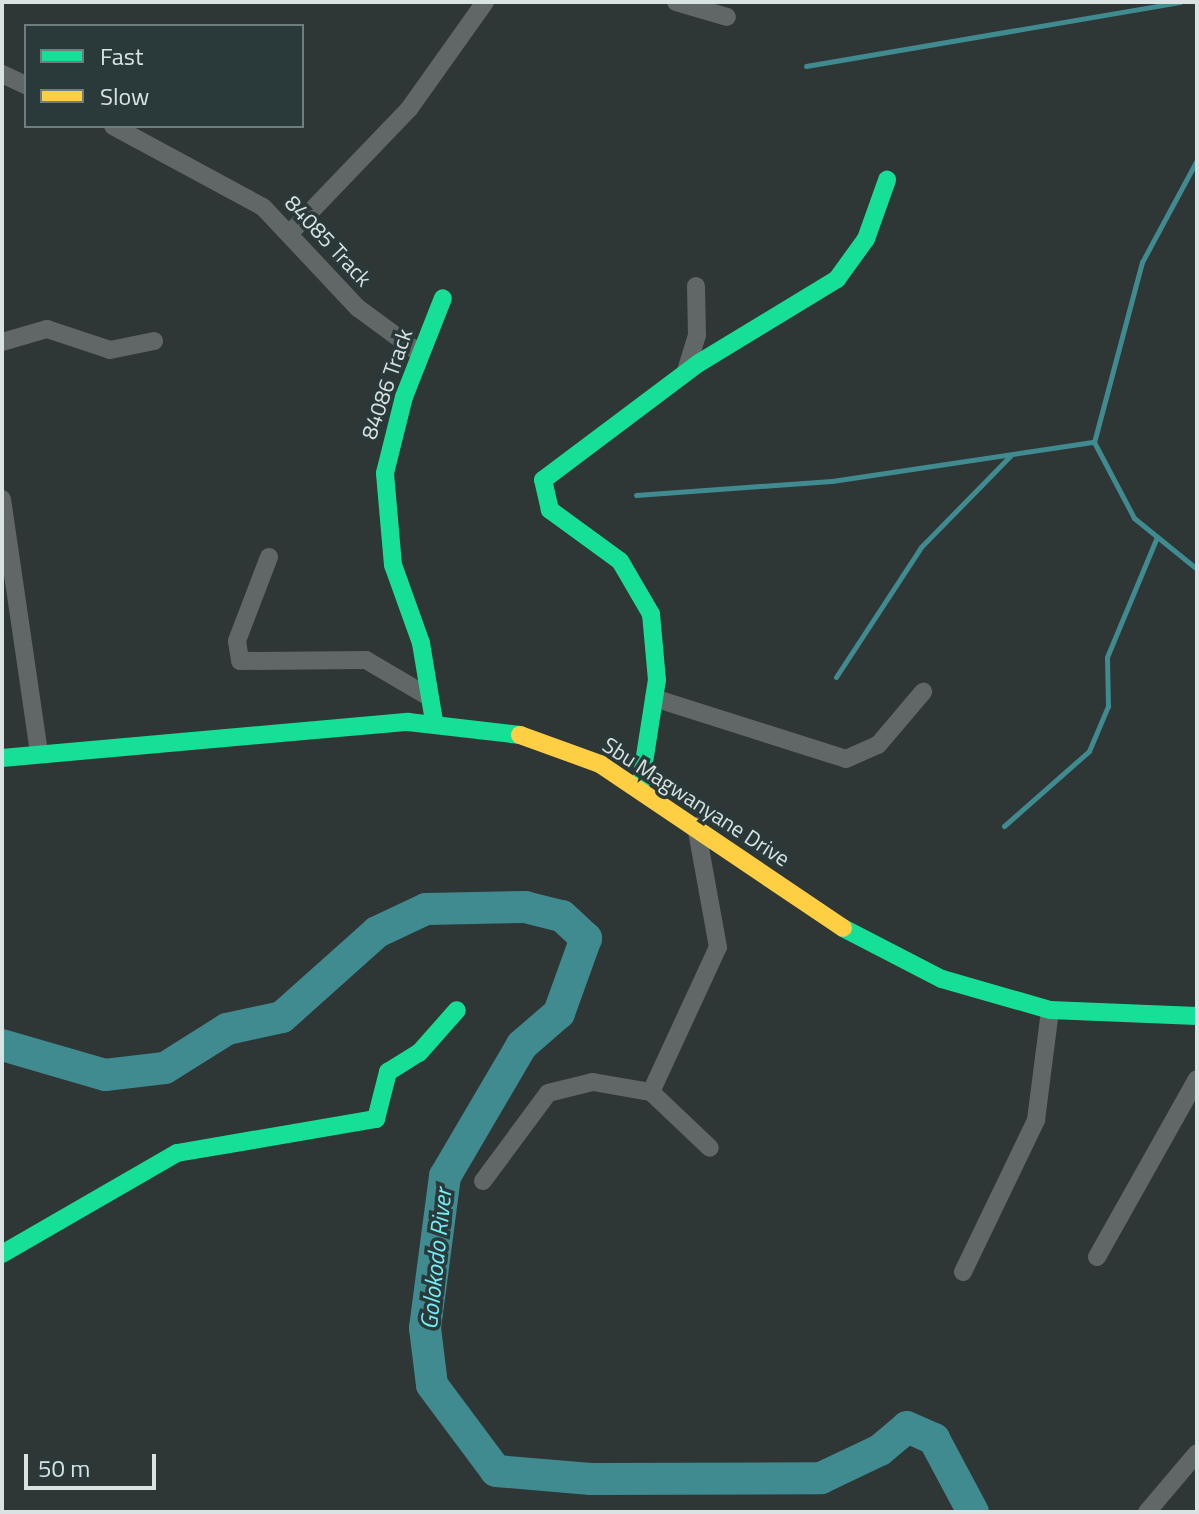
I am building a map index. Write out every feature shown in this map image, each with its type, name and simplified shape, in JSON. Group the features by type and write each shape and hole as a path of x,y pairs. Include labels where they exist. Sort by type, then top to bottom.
{"street":[{"path":"290,233 409,109 485,2"},
{"path":"676,2 727,17"},
{"path":"2,74 24,84"},
{"name":"84085 Track","path":"117,128 238,191 290,233 358,308 419,353"},
{"path":"640,788 654,698 657,653 645,594 620,561 550,510 540,490 554,470 684,374 837,279 866,239 887,180"},
{"path":"684,374 697,335 696,286"},
{"name":"84086 Track","path":"434,721 421,643 393,565 385,473 419,353 443,298"},
{"path":"2,342 47,329 110,350 154,341"},
{"path":"2,499 39,753"},
{"path":"269,557 237,641 240,661 366,660 429,697"},
{"path":"654,698 846,759 878,745 923,692"},
{"name":"Sbu Magwanyane Drive","path":"2,758 434,721 523,735 600,764 898,960 1050,1010 1197,1016"},
{"path":"651,1092 718,947 696,826"},
{"path":"2,1254 177,1153 376,1119 388,1072 419,1053 457,1010"},
{"path":"963,1272 1036,1120 1050,1010"},
{"path":"1097,1257 1197,1079"},
{"path":"483,1181 548,1093 593,1082 651,1092 710,1148"},
{"path":"1147,1512 1197,1453"}],"waterway":[{"path":"806,66 1180,2"},
{"path":"1197,160 1142,262 1094,442 1134,518 1197,569"},
{"path":"636,495 832,481 1094,442"},
{"path":"836,677 921,547 1010,456"},
{"path":"1004,826 1089,751 1108,706 1107,657 1157,537"},
{"name":"Golokodo River","path":"2,1045 105,1075 165,1068 227,1029 282,1017 377,932 426,909 525,907 562,916 586,938 559,1013 522,1045 445,1176 425,1328 432,1385 496,1471 591,1479 821,1478 880,1450 907,1427 934,1439 973,1512"}],"traffic: fast":[{"path":"640,788 657,680 651,614 620,561 550,510 543,480 699,363 837,279 866,239 887,180"},
{"path":"434,721 421,643 393,565 385,473 404,397 443,298"},
{"path":"2,758 408,722 520,735"},
{"path":"843,928 942,979 1050,1010 1197,1016"},
{"path":"2,1254 177,1153 376,1119 388,1072 419,1053 457,1010"}],"traffic: slow":[{"path":"520,735 600,764 843,928"}]}
